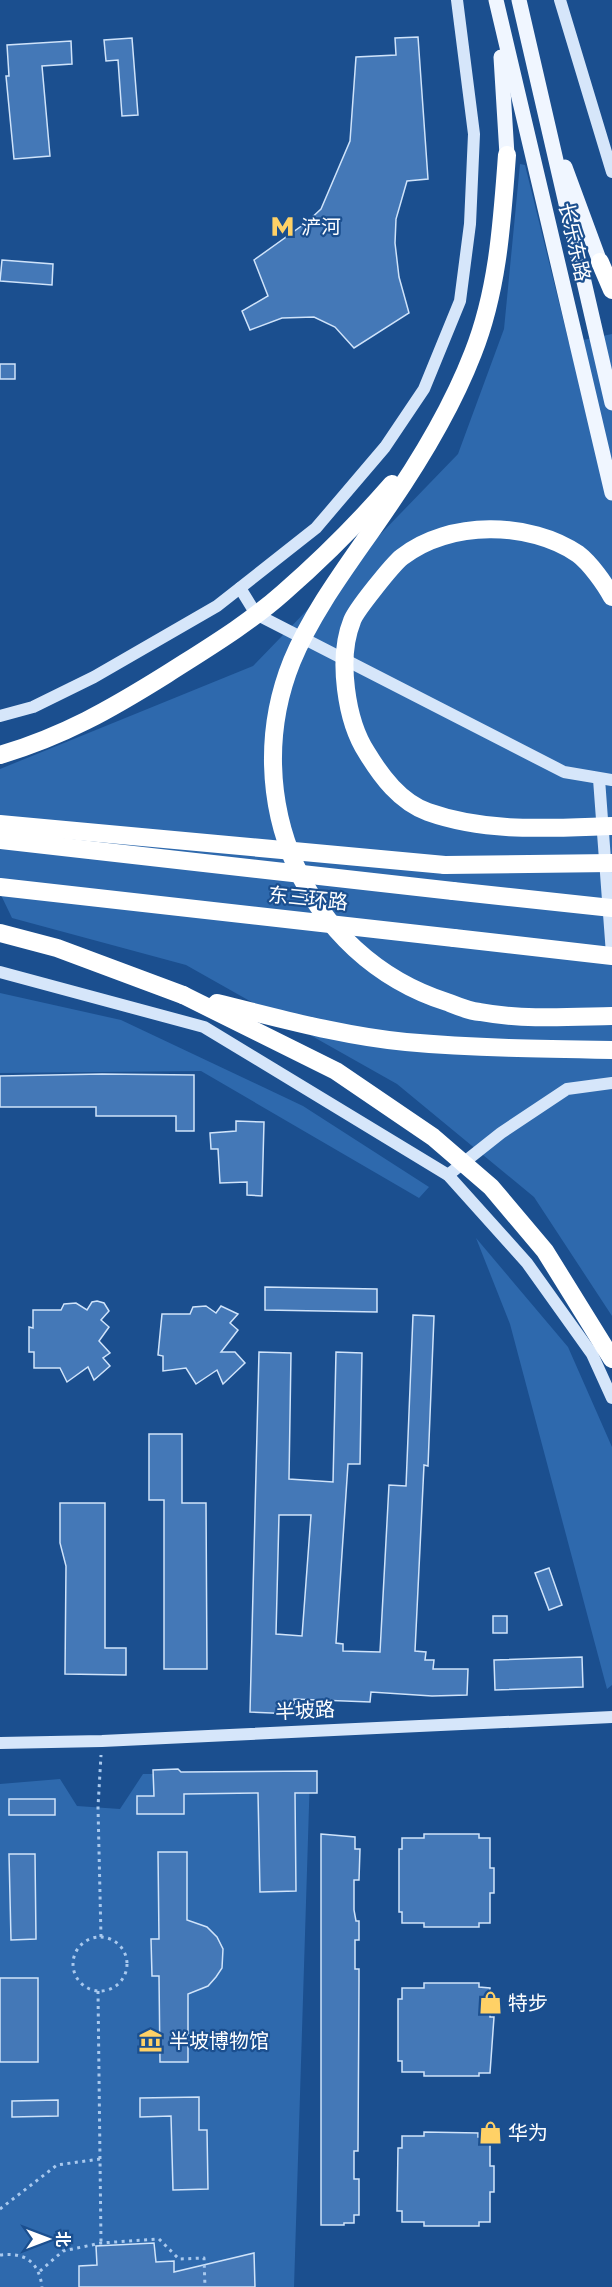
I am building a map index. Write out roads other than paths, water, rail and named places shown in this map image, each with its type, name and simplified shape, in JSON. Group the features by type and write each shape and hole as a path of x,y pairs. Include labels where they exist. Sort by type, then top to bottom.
{"highway":[{"path":"507,155 502,222 494,282 473,353 430,443 341,574 292,661 277,715 272,769 279,818 291,858 312,899 353,950 387,975 429,996 478,1012 549,1018 612,1016"},
{"path":"600,262 612,290"},
{"path":"0,755 44,742 114,708 205,650 281,595 351,531 430,443"},
{"path":"612,597 579,555 533,533 489,527 439,538 402,557 352,621 347,651 345,697 358,740 385,782 425,811 471,825 531,829 612,826"},
{"path":"0,824 445,865 612,863"},
{"name":"东三环路","path":"0,840 612,908"},
{"name":"东三环路","path":"0,887 612,955"},
{"path":"0,933 57,948 183,995 336,1071 433,1137 491,1187 545,1251 612,1359"},
{"path":"183,995 307,1025 404,1042 612,1050"}],"main road":[{"path":"0,716 33,707 110,669 217,606 316,528 385,447 424,389 460,301 470,224 474,134 457,0"},
{"path":"495,0 504,90 507,155"},
{"name":"长乐东路","path":"495,0 612,493"},
{"name":"长乐东路","path":"519,0 612,403"},
{"path":"560,0 612,172"},
{"path":"543,107 600,262"},
{"path":"240,588 256,614 564,772 612,780"},
{"path":"599,779 612,955"},
{"path":"0,972 204,1027 448,1175 527,1263 591,1354 612,1398"},
{"path":"448,1175 501,1133 567,1089 612,1083"},
{"name":"半坡路","path":"0,1743 102,1741 612,1717"}],"place":[{"name":"浐河","path":"283,227"},
{"name":"特步","path":"490,2003"},
{"name":"半坡博物馆","path":"151,2041"},
{"name":"华为","path":"490,2133"}]}
